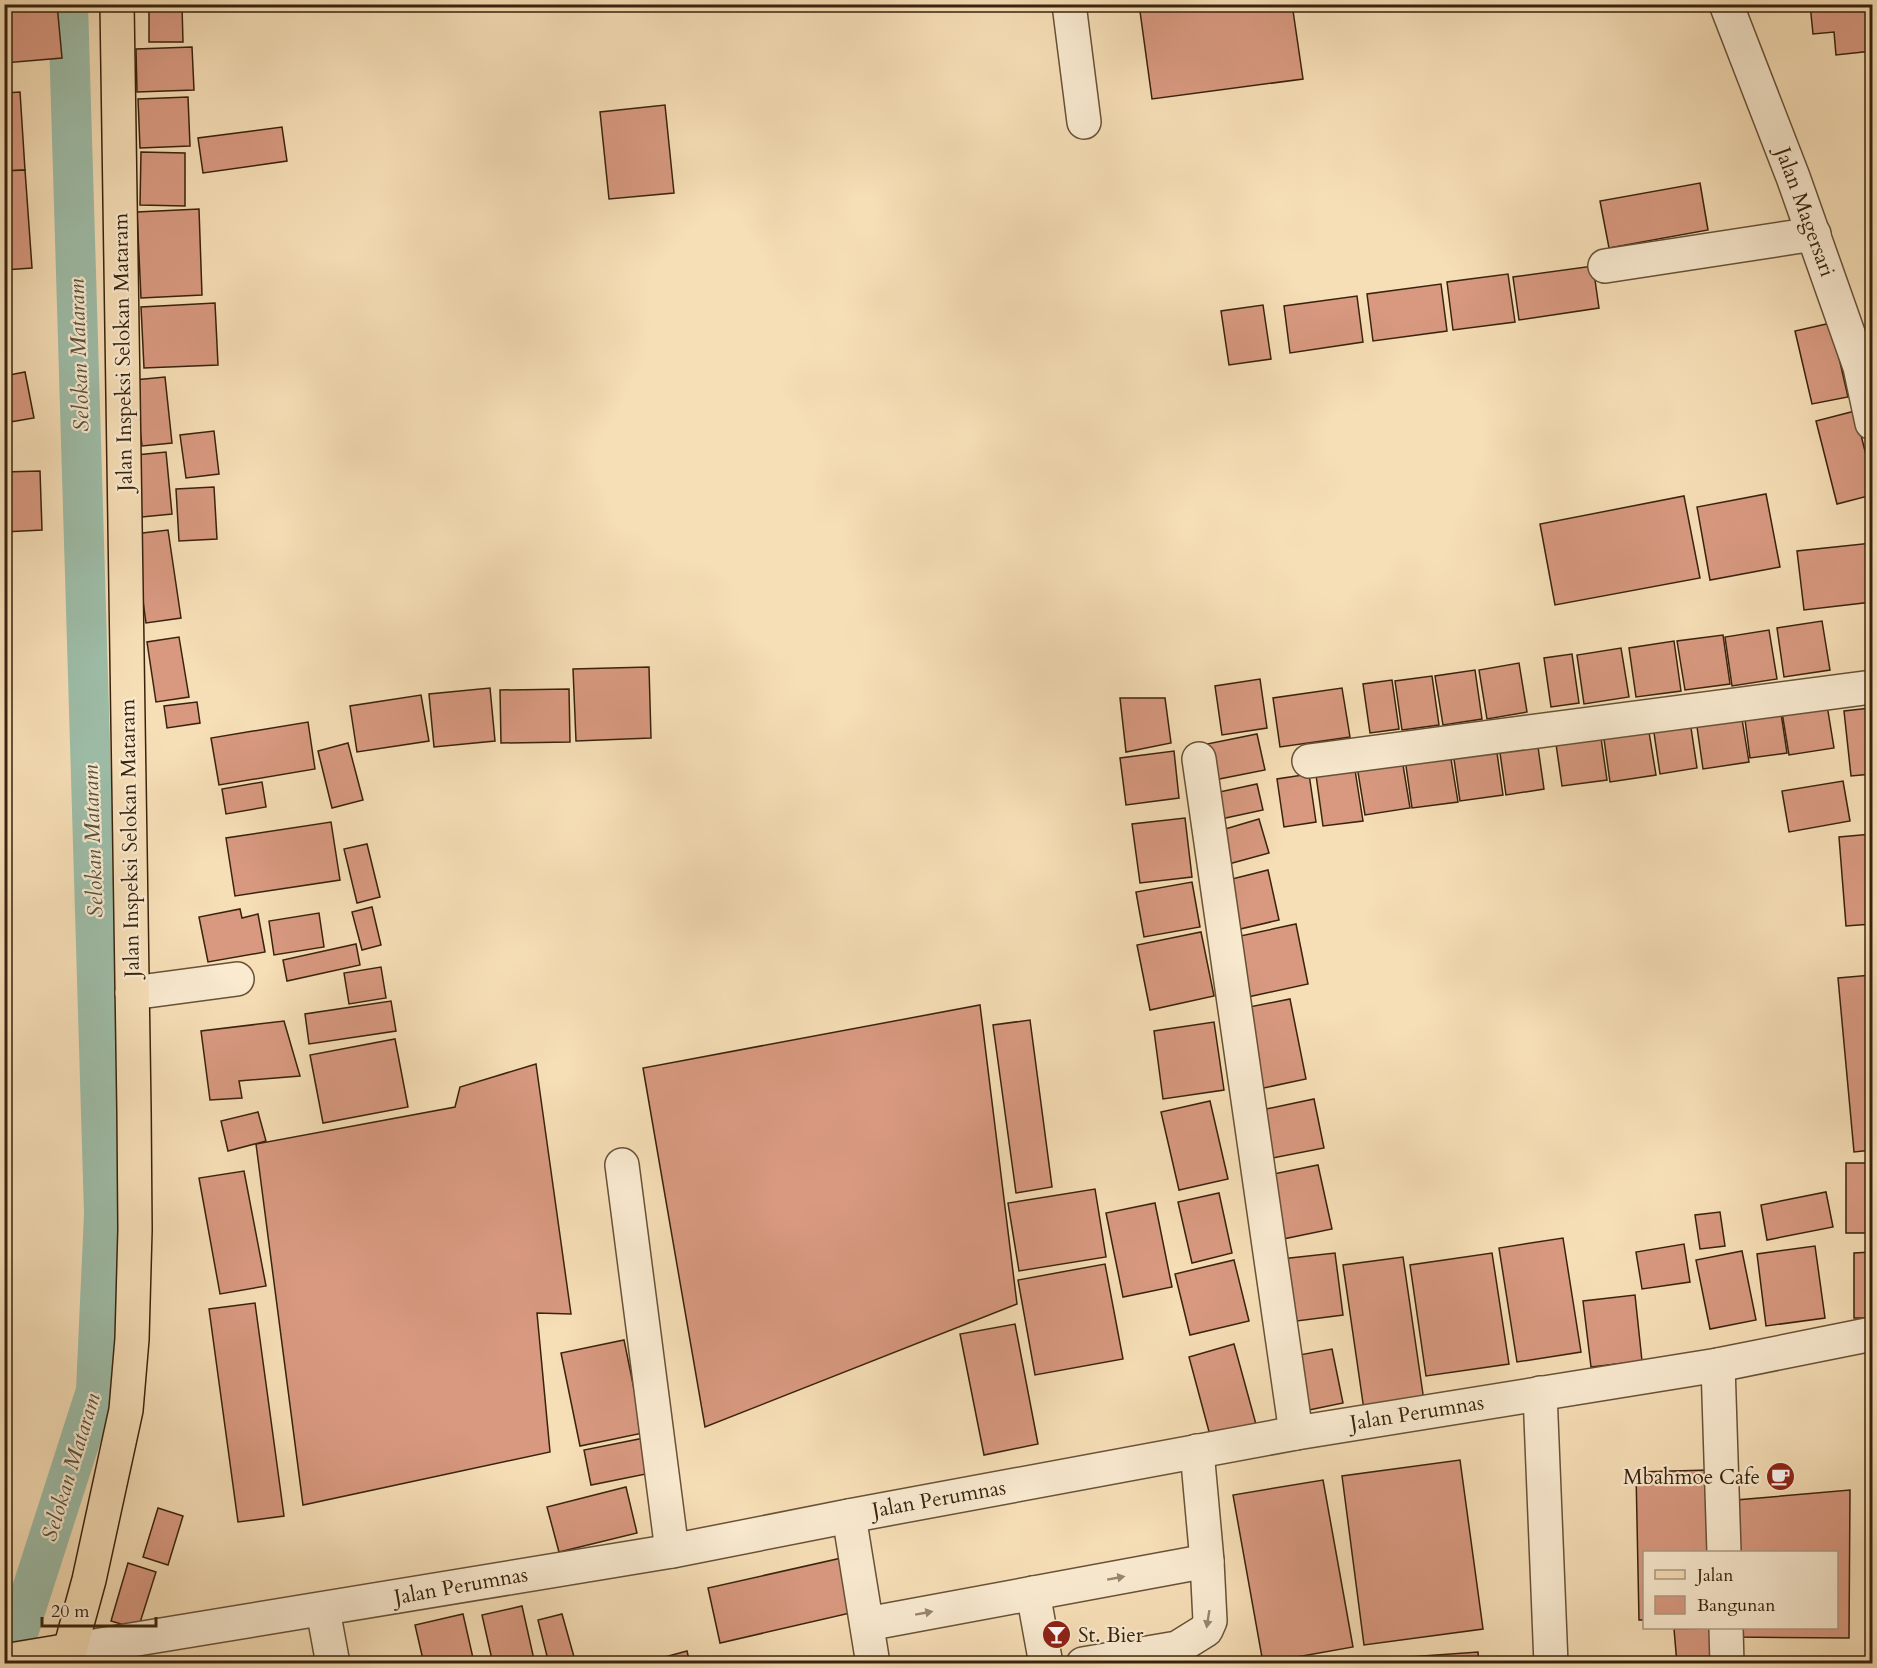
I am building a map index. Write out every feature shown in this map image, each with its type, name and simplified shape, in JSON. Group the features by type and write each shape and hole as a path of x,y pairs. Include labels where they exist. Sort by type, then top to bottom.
{"main road":[{"name":"Jalan Inspeksi Selokan Mataram","path":"68,1657 89,1580 127,1398 132,1339 135,1230 117,4"},
{"name":"Jalan Perumnas","path":"15,1660 68,1657"}],"street":[{"path":"1069,4 1084,122"},
{"name":"Jalan Magersari","path":"1726,4 1814,234 1860,367 1872,423"},
{"path":"1605,266 1814,234"},
{"path":"1309,761 1872,687"},
{"path":"1199,759 1296,1433"},
{"path":"132,993 237,979"},
{"path":"622,1164 672,1551"},
{"name":"Jalan Perumnas","path":"68,1657 324,1610 672,1551 1296,1433 1718,1365 1872,1334"},
{"path":"1718,1365 1724,1551"},
{"path":"1540,1393 1551,1664"},
{"path":"1083,1664 1177,1648 1206,1630 1210,1621 1207,1561 1197,1451"},
{"path":"849,1516 873,1664"},
{"path":"867,1624 1207,1561"},
{"path":"1033,1593 1046,1664"},
{"path":"324,1610 333,1664"},
{"path":"1726,1629 1727,1664"}],"building":[{"path":"4,4 57,4 62,58 4,63"},
{"path":"1139,4 1225,4 1226,6 1292,4 1303,79 1152,99"},
{"path":"1810,4 1872,4 1872,51 1836,55 1834,32 1813,34"},
{"path":"182,6 183,42 149,42 149,7"},
{"path":"192,47 194,90 137,92 136,49"},
{"path":"20,92 25,170 4,171 4,93"},
{"path":"188,97 190,146 140,148 138,99"},
{"path":"665,105 674,193 609,199 600,112"},
{"path":"282,127 287,161 203,173 198,138"},
{"path":"141,152 185,153 185,206 140,205"},
{"path":"25,170 32,268 4,270 4,171"},
{"path":"1700,183 1708,230 1609,248 1600,201"},
{"path":"199,209 202,295 141,298 137,212"},
{"path":"1593,266 1599,308 1519,320 1513,277"},
{"path":"1508,274 1515,322 1453,330 1447,282"},
{"path":"1441,284 1447,331 1373,341 1367,294"},
{"path":"1357,296 1363,342 1290,353 1284,306"},
{"path":"215,303 218,365 144,368 141,307"},
{"path":"1263,305 1271,359 1229,365 1221,311"},
{"path":"1831,323 1848,397 1812,404 1795,331"},
{"path":"25,372 34,418 4,423 4,376"},
{"path":"165,377 172,443 142,446 134,380"},
{"path":"1855,411 1872,479 1872,495 1837,504 1816,421"},
{"path":"214,431 219,474 186,478 180,435"},
{"path":"166,452 172,514 142,517 136,455"},
{"path":"40,471 42,530 4,532 4,472"},
{"path":"214,487 217,539 179,541 176,489"},
{"path":"1766,494 1780,567 1710,580 1697,507"},
{"path":"1684,496 1700,578 1555,605 1540,524"},
{"path":"168,530 181,618 146,623 134,534"},
{"path":"1872,543 1872,602 1804,610 1797,551"},
{"path":"1822,621 1830,670 1784,677 1777,628"},
{"path":"1769,630 1777,679 1732,686 1725,637"},
{"path":"1723,635 1730,684 1685,690 1677,641"},
{"path":"179,637 189,697 156,702 147,642"},
{"path":"1674,641 1681,691 1636,697 1629,648"},
{"path":"1621,648 1629,697 1584,704 1577,655"},
{"path":"1572,654 1579,703 1551,707 1544,658"},
{"path":"1519,663 1527,712 1487,719 1479,670"},
{"path":"649,667 651,738 576,741 573,669"},
{"path":"1475,670 1482,719 1443,725 1435,676"},
{"path":"1432,676 1439,725 1402,730 1395,681"},
{"path":"1260,679 1267,728 1222,735 1215,686"},
{"path":"1392,680 1399,729 1370,733 1363,684"},
{"path":"490,688 495,741 434,747 429,694"},
{"path":"1342,688 1350,737 1280,747 1273,698"},
{"path":"569,689 570,742 501,743 500,690"},
{"path":"421,695 429,741 357,752 350,706"},
{"path":"1120,698 1165,698 1171,743 1126,752"},
{"path":"1826,699 1834,748 1789,755 1781,706"},
{"path":"197,702 200,723 167,728 164,706"},
{"path":"1780,707 1787,753 1750,758 1744,712"},
{"path":"1870,708 1872,774 1851,776 1844,711"},
{"path":"1741,713 1749,762 1703,769 1696,720"},
{"path":"1690,721 1697,768 1660,774 1653,726"},
{"path":"308,722 315,769 219,785 211,738"},
{"path":"1648,726 1656,775 1610,782 1603,732"},
{"path":"1600,731 1607,780 1562,786 1555,737"},
{"path":"1257,734 1265,770 1214,780 1207,744"},
{"path":"1537,740 1544,789 1506,795 1499,746"},
{"path":"348,743 363,800 332,808 318,751"},
{"path":"1496,746 1503,795 1460,801 1453,752"},
{"path":"1174,751 1179,798 1126,805 1120,758"},
{"path":"1450,753 1458,802 1412,808 1405,759"},
{"path":"1402,759 1410,808 1365,815 1357,766"},
{"path":"1355,770 1363,821 1323,826 1316,775"},
{"path":"1309,774 1316,822 1284,827 1277,779"},
{"path":"1843,781 1850,821 1789,832 1782,791"},
{"path":"262,782 266,807 226,814 222,789"},
{"path":"1257,784 1263,810 1216,820 1210,794"},
{"path":"1185,818 1192,877 1140,883 1132,824"},
{"path":"1259,819 1269,853 1225,865 1215,832"},
{"path":"331,822 340,880 235,896 226,838"},
{"path":"1872,834 1872,924 1846,926 1839,837"},
{"path":"367,844 380,897 357,903 344,849"},
{"path":"1268,870 1279,920 1236,930 1224,881"},
{"path":"1192,882 1200,927 1144,937 1136,892"},
{"path":"372,907 381,945 362,950 352,912"},
{"path":"240,909 242,918 258,914 265,952 208,962 199,917"},
{"path":"319,913 324,947 274,955 269,921"},
{"path":"1296,924 1308,984 1243,998 1231,938"},
{"path":"1201,932 1214,996 1150,1010 1137,945"},
{"path":"356,944 360,965 287,981 283,960"},
{"path":"381,967 386,998 349,1004 344,973"},
{"path":"1872,975 1872,1150 1854,1152 1838,978"},
{"path":"1290,999 1306,1079 1254,1090 1239,1009"},
{"path":"391,1001 396,1031 309,1044 305,1014"},
{"path":"980,1005 1017,1304 705,1427 643,1068"},
{"path":"1030,1020 1052,1187 1016,1193 993,1025"},
{"path":"284,1021 300,1076 239,1081 242,1098 210,1100 201,1031"},
{"path":"1214,1022 1224,1090 1163,1099 1154,1031"},
{"path":"395,1039 408,1107 323,1123 310,1055"},
{"path":"536,1064 571,1314 537,1313 550,1452 303,1505 256,1144 455,1107 460,1087"},
{"path":"1314,1099 1324,1148 1262,1160 1252,1112"},
{"path":"1210,1101 1228,1179 1179,1190 1161,1112"},
{"path":"258,1112 266,1141 228,1151 221,1121"},
{"path":"1846,1163 1872,1163 1872,1233 1846,1233"},
{"path":"1318,1165 1332,1229 1283,1239 1269,1175"},
{"path":"244,1171 266,1286 220,1294 199,1178"},
{"path":"1095,1189 1106,1257 1019,1271 1008,1203"},
{"path":"1826,1192 1833,1227 1767,1240 1761,1205"},
{"path":"1219,1193 1232,1253 1192,1263 1178,1202"},
{"path":"1155,1203 1172,1287 1123,1297 1106,1213"},
{"path":"1720,1212 1725,1246 1700,1249 1695,1215"},
{"path":"1563,1238 1581,1352 1517,1362 1499,1248"},
{"path":"1684,1244 1690,1282 1642,1289 1636,1252"},
{"path":"1815,1246 1825,1318 1766,1326 1757,1254"},
{"path":"1742,1251 1756,1320 1710,1329 1696,1260"},
{"path":"1872,1252 1872,1318 1854,1318 1854,1253"},
{"path":"1335,1253 1343,1315 1289,1322 1281,1259"},
{"path":"1492,1253 1509,1364 1426,1376 1410,1265"},
{"path":"1403,1257 1424,1401 1364,1410 1343,1265"},
{"path":"1234,1260 1249,1321 1190,1335 1175,1274"},
{"path":"1105,1264 1123,1359 1035,1375 1018,1280"},
{"path":"1635,1295 1642,1361 1591,1367 1583,1301"},
{"path":"255,1303 284,1516 238,1522 209,1309"},
{"path":"1015,1324 1038,1444 984,1455 960,1334"},
{"path":"624,1340 643,1433 580,1446 561,1353"},
{"path":"1234,1344 1257,1428 1211,1439 1189,1357"},
{"path":"1332,1349 1343,1403 1299,1412 1288,1357"},
{"path":"644,1438 651,1473 591,1485 584,1450"},
{"path":"1460,1460 1483,1629 1364,1645 1342,1476"},
{"path":"1709,1470 1711,1551 1643,1551 1643,1620 1639,1620 1636,1472"},
{"path":"1323,1480 1353,1647 1263,1663 1233,1495"},
{"path":"626,1487 637,1533 559,1552 547,1507"},
{"path":"1850,1490 1849,1638 1734,1637 1734,1629 1838,1629 1838,1551 1735,1551 1736,1500"},
{"path":"158,1508 183,1516 168,1565 143,1557"},
{"path":"846,1557 859,1611 720,1643 708,1588"},
{"path":"128,1563 156,1572 138,1629 111,1621"},
{"path":"522,1606 535,1664 493,1664 482,1615"},
{"path":"463,1614 473,1658 448,1664 424,1664 415,1625"},
{"path":"562,1614 576,1664 549,1664 538,1620"},
{"path":"1674,1629 1717,1629 1720,1664 1677,1664"},
{"path":"687,1651 690,1664 639,1664"},
{"path":"1478,1652 1479,1664 1353,1664 1353,1661"}],"waterway":[{"name":"Selokan Mataram","path":"8,1664 96,1391 104,1214 68,4"}],"place":[{"name":"Mbahmoe Cafe","path":"1781,1477"},
{"name":"St. Bier","path":"1057,1635"}]}
